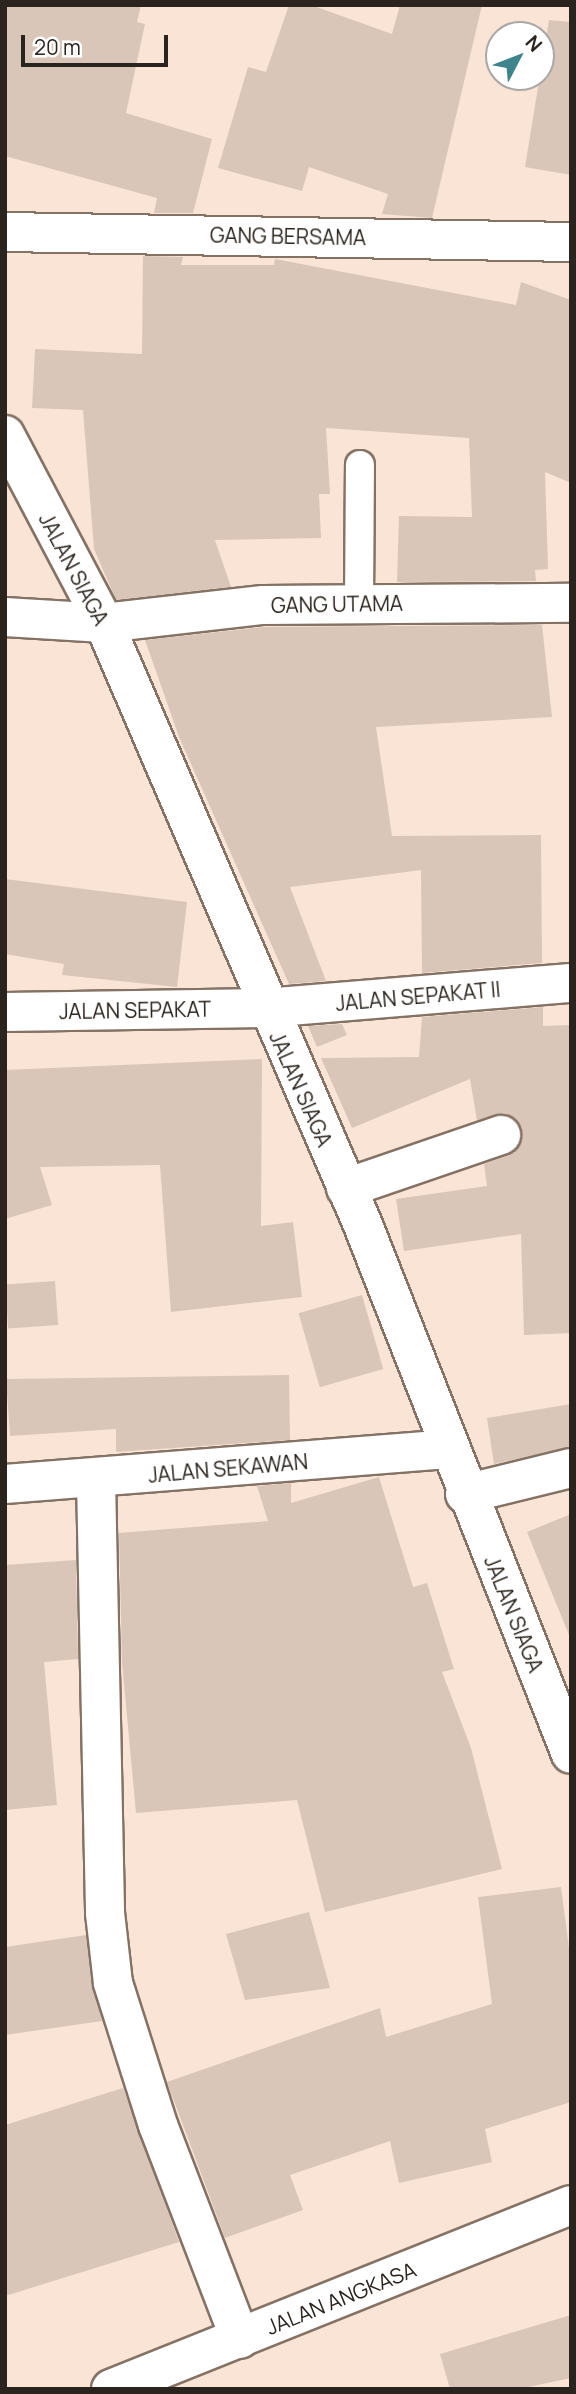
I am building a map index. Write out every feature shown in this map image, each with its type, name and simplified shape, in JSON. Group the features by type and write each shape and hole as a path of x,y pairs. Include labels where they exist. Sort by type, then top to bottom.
{"street":[{"name":"GANG BERSAMA","path":"5,232 571,243"},
{"name":"JALAN SIAGA","path":"5,435 104,623 265,1009 346,1188 451,1449 465,1494 571,1754"},
{"name":"GANG UTAMA","path":"5,617 104,623 262,605 571,603"},
{"name":"JALAN SEPAKAT II","path":"265,1009 571,983"},
{"name":"JALAN SEPAKAT","path":"5,1012 265,1009"},
{"path":"346,1188 501,1135"},
{"name":"JALAN SEKAWAN","path":"5,1484 96,1480 451,1449"},
{"path":"465,1494 571,1468"},
{"path":"96,1480 105,1913 113,1983 158,2125 240,2339"},
{"name":"JALAN ANGKASA","path":"111,2389 571,2206"}],"lane":[{"path":"359,604 360,465"}],"building":[{"path":"5,5 141,5 137,22 145,24 126,113 212,139 193,213 154,213 157,198 5,156"},
{"path":"289,5 311,5 392,34 400,5 482,5 432,218 382,214 388,194 309,167 302,191 218,168 248,67 266,72"},
{"path":"549,20 571,22 571,175 525,167 537,91 555,91 555,21"},
{"path":"143,256 183,257 181,265 274,265 275,259 516,305 521,282 571,300 571,483 545,472 548,569 535,570 536,581 397,582 399,516 472,517 469,438 326,428 330,494 319,494 321,538 215,540 231,587 116,600 94,549 83,410 32,408 35,349 142,354"},
{"path":"542,625 552,717 376,727 392,836 541,835 542,963 422,973 421,870 290,887 326,981 289,984 179,737 145,640 264,627"},
{"path":"5,879 187,902 177,987 62,975 64,964 5,954"},
{"path":"543,1007 543,1026 571,1025 571,1333 524,1335 521,1234 404,1251 396,1199 487,1186 484,1164 509,1155 522,1140 516,1119 505,1113 477,1120 470,1079 352,1128 321,1058 419,1057 422,1017"},
{"path":"342,1024 347,1035 317,1047 308,1026"},
{"path":"262,1059 261,1226 293,1222 302,1297 171,1312 160,1165 40,1167 52,1205 5,1219 5,1070"},
{"path":"55,1281 58,1325 8,1328 5,1284"},
{"path":"362,1295 383,1369 320,1387 299,1313"},
{"path":"289,1375 290,1440 116,1452 116,1429 10,1436 6,1379"},
{"path":"571,1404 571,1447 494,1464 487,1418"},
{"path":"379,1477 413,1587 427,1583 454,1669 442,1672 471,1748 502,1869 325,1912 297,1800 136,1813 122,1662 119,1533 268,1521 257,1486 291,1483 291,1503"},
{"path":"571,1514 571,1634 569,1635 527,1532"},
{"path":"76,1560 78,1659 44,1662 57,1805 5,1810 5,1565"},
{"path":"561,1887 571,1963 571,2102 485,2129 492,2162 399,2183 390,2141 290,2175 303,2210 225,2238 167,2082 380,2008 386,2037 492,2004 478,1897"},
{"path":"309,1912 330,1988 245,2000 226,1934"},
{"path":"86,1935 102,2021 5,2035 5,1947"},
{"path":"123,2088 179,2242 5,2296 5,2125"},
{"path":"571,2315 571,2378 519,2389 450,2389 440,2354"}]}
